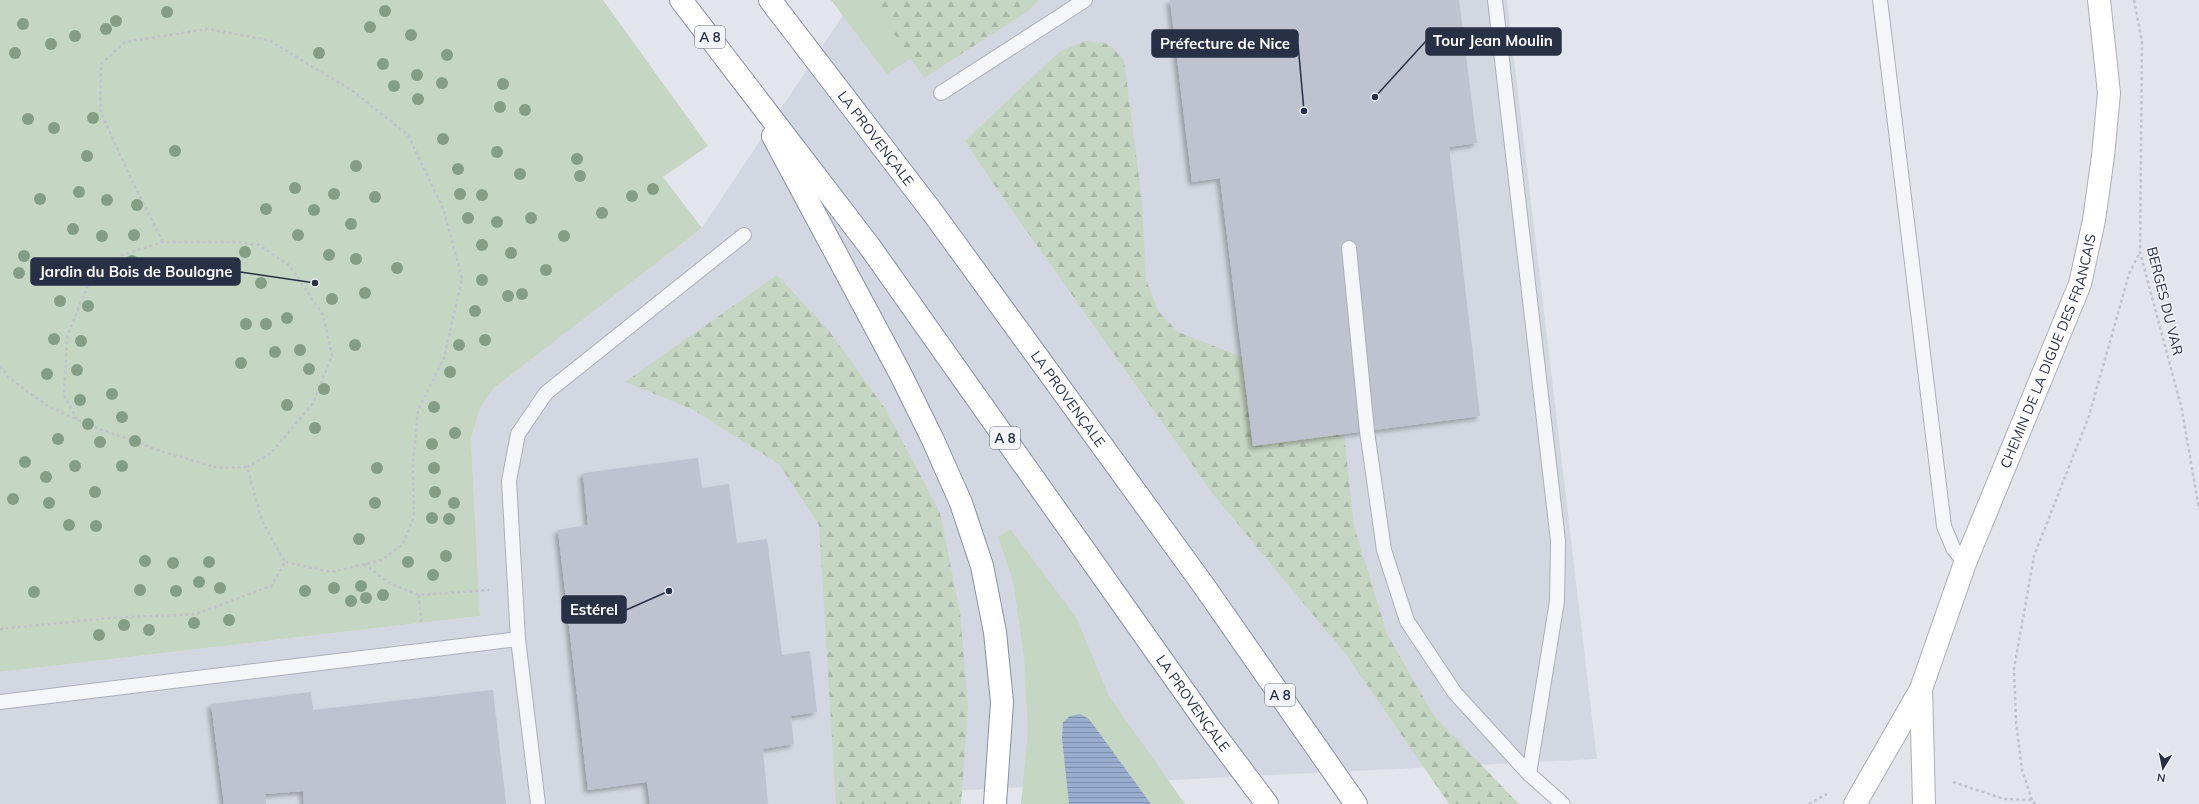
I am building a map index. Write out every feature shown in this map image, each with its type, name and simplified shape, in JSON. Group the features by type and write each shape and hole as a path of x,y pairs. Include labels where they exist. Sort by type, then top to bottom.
{"main road":[{"name":"LA PROVENÇALE","path":"681,0 740,74 870,248 1206,721 1267,804"},
{"name":"LA PROVENÇALE","path":"770,0 956,245 1204,586 1356,804"},
{"name":"CHEMIN DE LA DIGUE DES FRANCAIS","path":"1921,689 1965,563 2080,284 2094,220 2109,93 2099,0"},
{"path":"740,74 900,373 961,503 982,566 995,632 1002,702 996,804"},
{"path":"1855,804 1921,689"},
{"path":"1921,689 1924,804"}],"lane":[{"path":"941,93 1085,0"},
{"path":"1495,0 1558,542 1557,600 1529,774"},
{"path":"1880,0 1944,526 1953,548 1965,563"},
{"path":"538,804 518,639 509,481 518,434 546,394 744,235"},
{"path":"1349,248 1367,431 1384,550 1407,621 1455,693 1529,774 1564,804"},
{"path":"0,702 518,639"}],"path":[{"name":"BERGES DU VAR","path":"2134,0 2142,42 2140,252 2182,410 2199,509"},
{"path":"163,242 133,183 100,110 101,64 125,42 208,29 269,40 354,92 408,135 443,208 462,278 444,358 418,410 413,464 414,516 403,544 382,560 331,572 285,562 262,521 256,506 247,467"},
{"path":"0,366 8,377 49,407 77,419 164,452 218,468 247,467 271,453 313,403 332,356 324,315 289,265 259,245 239,242 163,242 122,255 89,282 67,337 64,396 77,419"},
{"path":"2032,800 2022,770 2016,729 2014,669 2034,556 2089,416 2129,274 2140,252"},
{"path":"0,630 110,618 196,614 271,586 285,562"},
{"path":"364,564 389,583 419,595 516,588"}],"shaded area":[{"path":"853,0 1507,0 1597,759 949,791 946,804 0,804 0,672 480,616 471,439 480,408 494,388 702,228"}],"green space":[{"path":"0,0 603,0 708,146 663,177 702,228 494,388 480,408 471,439 480,616 0,672"},
{"path":"831,0 871,0 911,58 887,74"},
{"path":"871,0 1039,0 1028,11 924,78"},
{"path":"1085,41 1109,44 1124,60 1142,202 1146,280 1158,311 1178,332 1242,357 1344,434 1354,526 1387,634 1434,716 1519,804 1449,804 1348,657 1213,494 997,189 965,141 1059,52"},
{"path":"777,275 829,331 886,410 940,513 960,612 968,707 961,804 836,804 819,525 779,464 692,409 625,382"},
{"path":"1010,529 1076,617 1109,696 1185,804 1021,804 1028,731 1024,656 1013,581 998,537"}],"water":[{"path":"1080,714 1089,719 1151,804 1069,804 1062,738 1063,722 1070,716"}],"building":[{"path":"1170,0 1459,0 1477,143 1449,147 1480,416 1253,446 1220,178 1192,182"},
{"path":"698,458 702,488 729,484 737,543 767,539 782,655 810,651 817,712 791,716 794,744 763,749 768,804 650,804 647,782 588,790 558,530 588,525 583,473"},
{"path":"493,690 506,804 304,804 303,791 265,794 266,804 224,804 211,704 311,692 313,710"}],"place":[{"name":"Tour Jean Moulin","path":"1375,97"},
{"name":"Préfecture de Nice","path":"1304,111"},
{"name":"Jardin du Bois de Boulogne","path":"315,283"},
{"name":"Estérel","path":"669,591"}]}
